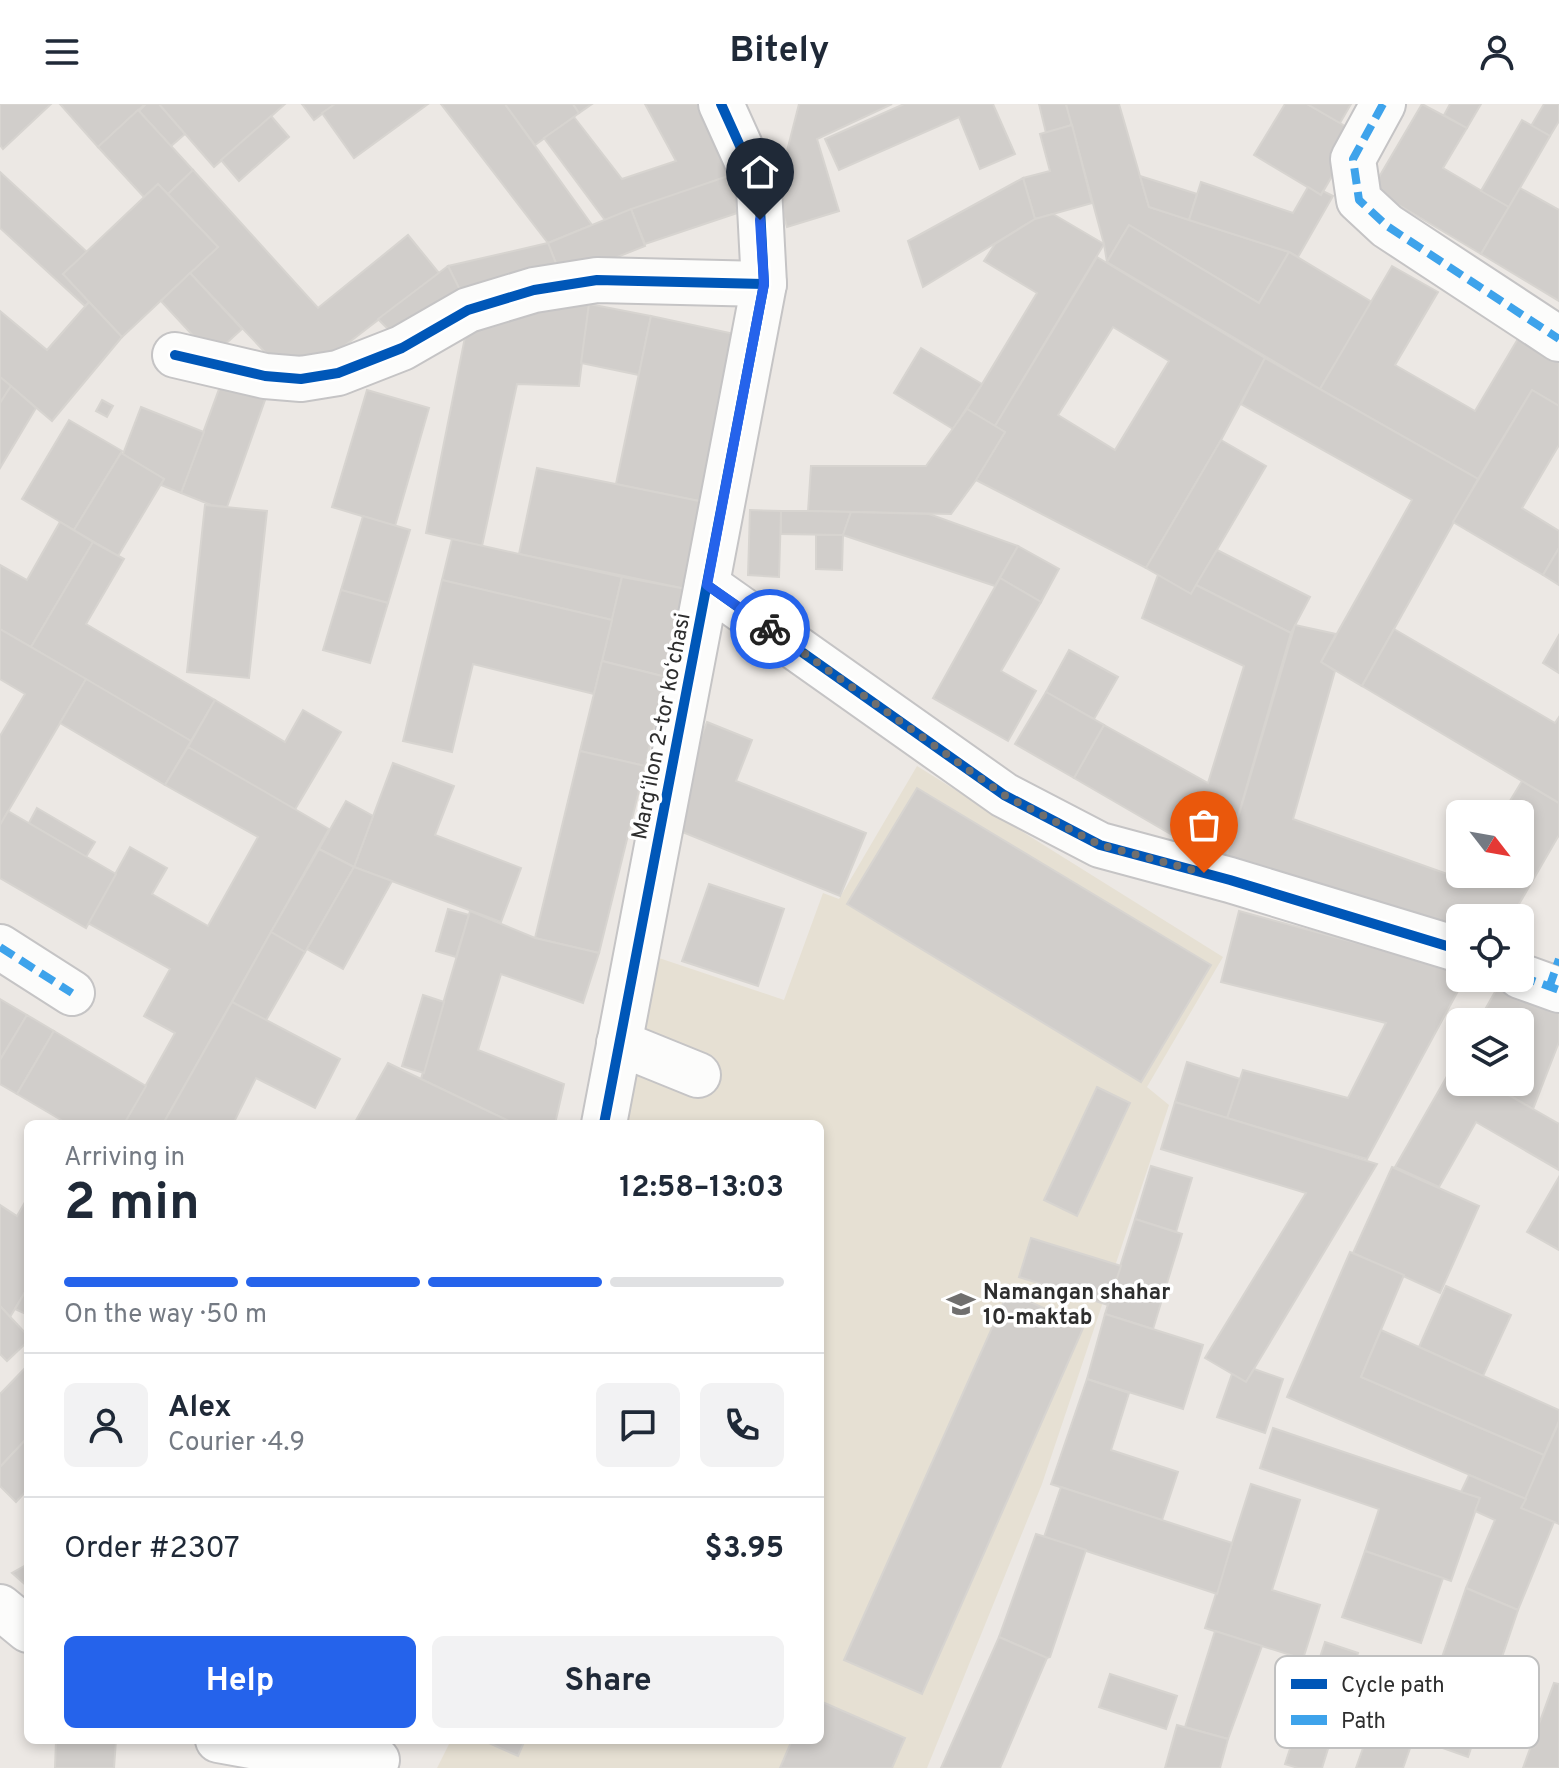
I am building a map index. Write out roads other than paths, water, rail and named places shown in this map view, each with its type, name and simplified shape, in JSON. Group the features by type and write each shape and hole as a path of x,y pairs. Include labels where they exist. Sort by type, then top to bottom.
{"street":[{"name":"Margʻilon 2-tor koʻchasi","path":"605,1120 764,284 759,188 721,104"},
{"path":"1383,104 1353,159 1359,200 1387,226 1559,339"},
{"path":"175,355 265,376 301,379 338,373 402,348 468,310 534,290 597,280 764,284"},
{"path":"707,585 1004,795 1100,845 1230,880 1446,946"},
{"path":"0,947 72,993"},
{"path":"619,1043 698,1075"},
{"path":"0,1607 24,1627"},
{"path":"240,1744 273,1750 380,1756"}],"place":[{"name":"Namangan shahar 10-maktab","path":"961,1304"}]}
